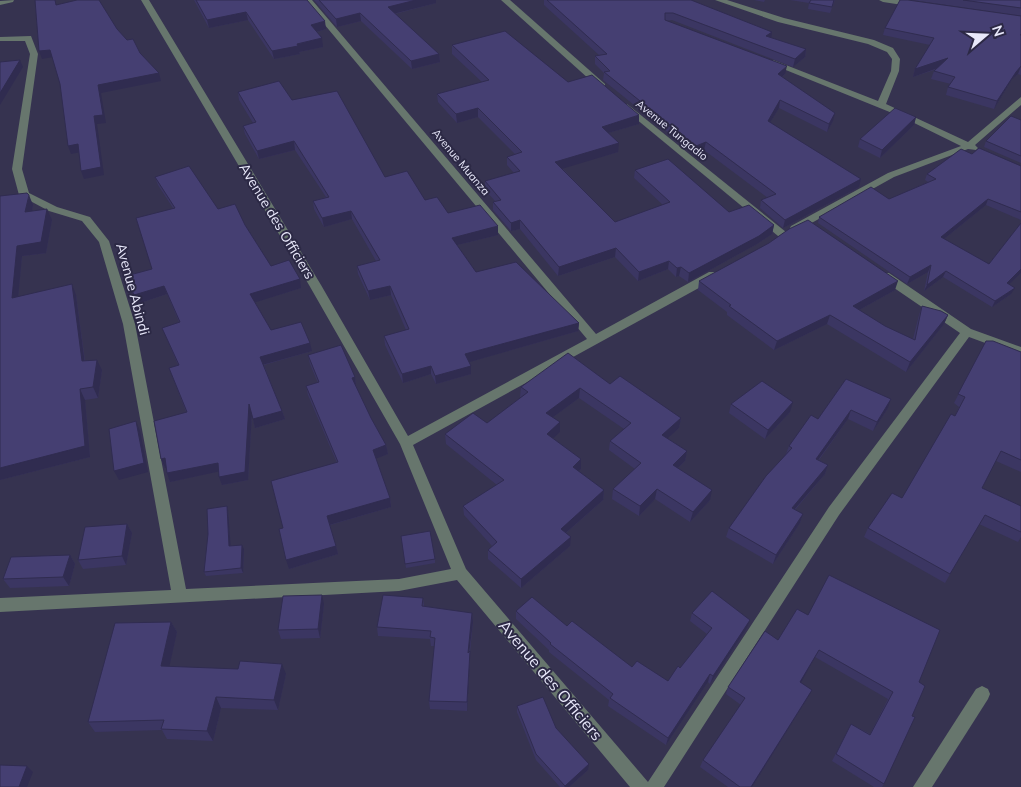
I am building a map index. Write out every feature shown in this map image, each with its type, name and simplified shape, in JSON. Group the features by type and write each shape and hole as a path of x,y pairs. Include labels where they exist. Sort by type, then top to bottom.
{"street":[{"path":"0,2 10,0"},
{"name":"Avenue des Officiers","path":"145,0 315,284 406,443 460,573 641,787"},
{"name":"Avenue Muanza","path":"308,0 595,340"},
{"path":"505,0 606,90"},
{"path":"719,0 780,20 871,42 890,50 896,59 895,71 881,105"},
{"path":"883,0 922,6"},
{"name":"Avenue Abindi","path":"0,39 28,38 34,54 17,169 24,195 53,209 86,219 104,241 129,324 180,596"},
{"path":"760,58 881,105 986,154"},
{"path":"969,146 1021,100"},
{"name":"Avenue Tungadio","path":"621,102 778,237 811,225 890,175 969,146"},
{"path":"406,443 720,271"},
{"path":"879,272 967,332 1021,352"},
{"path":"654,787 834,511 967,332"},
{"path":"0,605 399,585 460,573"},
{"path":"922,787 982,694"}],"building":[{"path":"35,0 55,0 56,5 77,0 99,0 117,29 127,40 133,39 140,53 159,73 98,85 103,115 94,116 101,167 81,171 78,144 68,146 60,84 50,50 39,51"},
{"path":"196,0 307,0 325,21 311,25 322,38 297,44 298,46 272,51 246,12 207,20"},
{"path":"319,0 416,0 388,7 439,54 411,61 360,13 336,19"},
{"path":"547,0 691,0 772,32 766,36 806,49 795,59 673,13 665,13 665,20 787,66 778,74 835,113 829,124 780,100 768,121 861,179 785,220 761,200 776,194 706,142 696,146 604,72 610,71 595,56 607,54"},
{"path":"811,0 834,0 832,7 809,3"},
{"path":"900,0 1021,16 1021,66 997,101 948,87 955,77 934,71 948,58 915,69 934,38 885,28"},
{"path":"963,0 1021,0 1021,8"},
{"path":"505,31 568,82 592,75 639,115 602,127 619,143 555,162 615,222 670,202 635,170 668,159 729,212 749,205 774,225 759,236 689,273 681,267 677,268 669,261 639,272 616,248 559,267 520,220 511,223 493,202 501,200 485,181 520,171 507,157 522,152 478,108 456,114 437,94 489,80 452,45"},
{"path":"20,60 0,93 0,62"},
{"path":"279,81 292,100 337,91 385,177 407,171 425,200 437,197 448,213 480,205 498,226 452,238 476,272 516,262 579,323 465,354 471,366 435,376 431,366 402,374 384,336 409,329 390,286 368,291 357,266 380,260 351,211 322,218 313,201 329,197 294,141 257,151 243,126 256,122 238,92"},
{"path":"895,108 916,117 882,150 860,139"},
{"path":"1011,116 1021,120 1021,156 986,141"},
{"path":"979,148 1021,166 1021,212 988,199 941,237 989,264 1021,223 1021,269 1007,283 1015,288 995,301 946,271 927,285 931,265 910,277 819,217 871,187 889,199 936,179 927,174 961,149 972,154"},
{"path":"189,166 218,209 235,204 245,225 271,266 289,260 300,279 250,294 271,330 301,322 310,343 260,357 282,411 253,419 249,404 245,472 219,477 218,463 167,473 165,458 161,459 154,421 187,412 169,368 179,365 162,328 180,322 164,286 134,295 126,276 152,269 136,218 175,208 155,177"},
{"path":"27,193 29,195 25,212 47,209 41,242 17,246 12,298 72,284 82,361 97,360 93,387 80,389 85,446 0,468 0,196"},
{"path":"808,220 898,281 853,306 885,326 915,340 922,306 948,315 910,362 830,315 777,341 729,306 731,305 699,281"},
{"path":"986,341 993,341 1021,352 1021,460 1001,451 982,488 1021,506 1021,532 985,515 950,574 868,528 892,493 902,498 951,414 955,416 965,397 958,394"},
{"path":"341,345 355,377 352,378 386,445 373,450 390,498 327,516 336,546 286,560 279,529 283,528 271,481 338,462 306,386 319,382 308,355"},
{"path":"568,353 610,384 620,376 681,418 662,435 687,451 673,465 712,490 693,512 657,489 640,506 613,489 641,463 610,441 631,423 580,388 546,413 560,422 547,434 581,459 573,467 604,490 561,529 571,537 521,579 488,550 497,542 463,506 504,480 445,434 473,413 487,423 528,392 521,387"},
{"path":"846,379 891,399 877,422 851,410 816,459 828,465 792,508 803,514 776,555 729,528 766,476 792,448 789,446 811,415 818,419"},
{"path":"762,381 793,402 768,430 731,404"},
{"path":"136,421 144,463 114,471 109,429"},
{"path":"227,506 229,546 242,545 241,568 204,572 208,534 207,509"},
{"path":"127,524 122,556 78,560 85,527"},
{"path":"430,531 435,559 405,564 401,536"},
{"path":"70,555 63,577 3,579 11,557"},
{"path":"829,575 940,630 919,682 925,686 912,716 915,717 884,784 836,754 851,724 870,735 893,692 819,650 800,682 812,690 751,787 740,787 703,760 745,698 728,687 765,631 778,640 797,609 808,615"},
{"path":"712,591 750,620 713,676 710,674 668,738 610,698 613,694 550,644 516,611 532,597 567,626 572,621 632,667 637,661 668,681 678,666 680,668 712,628 692,613"},
{"path":"322,595 318,629 278,630 283,596"},
{"path":"383,595 423,598 422,606 472,613 468,653 470,651 467,702 429,701 435,638 430,637 431,631 377,627"},
{"path":"171,622 161,666 238,669 240,661 282,664 274,700 216,697 207,731 161,729 164,720 88,722 115,623"},
{"path":"543,697 556,728 589,764 565,786 536,754 517,706"},
{"path":"0,765 27,766 19,787 0,787"}]}
